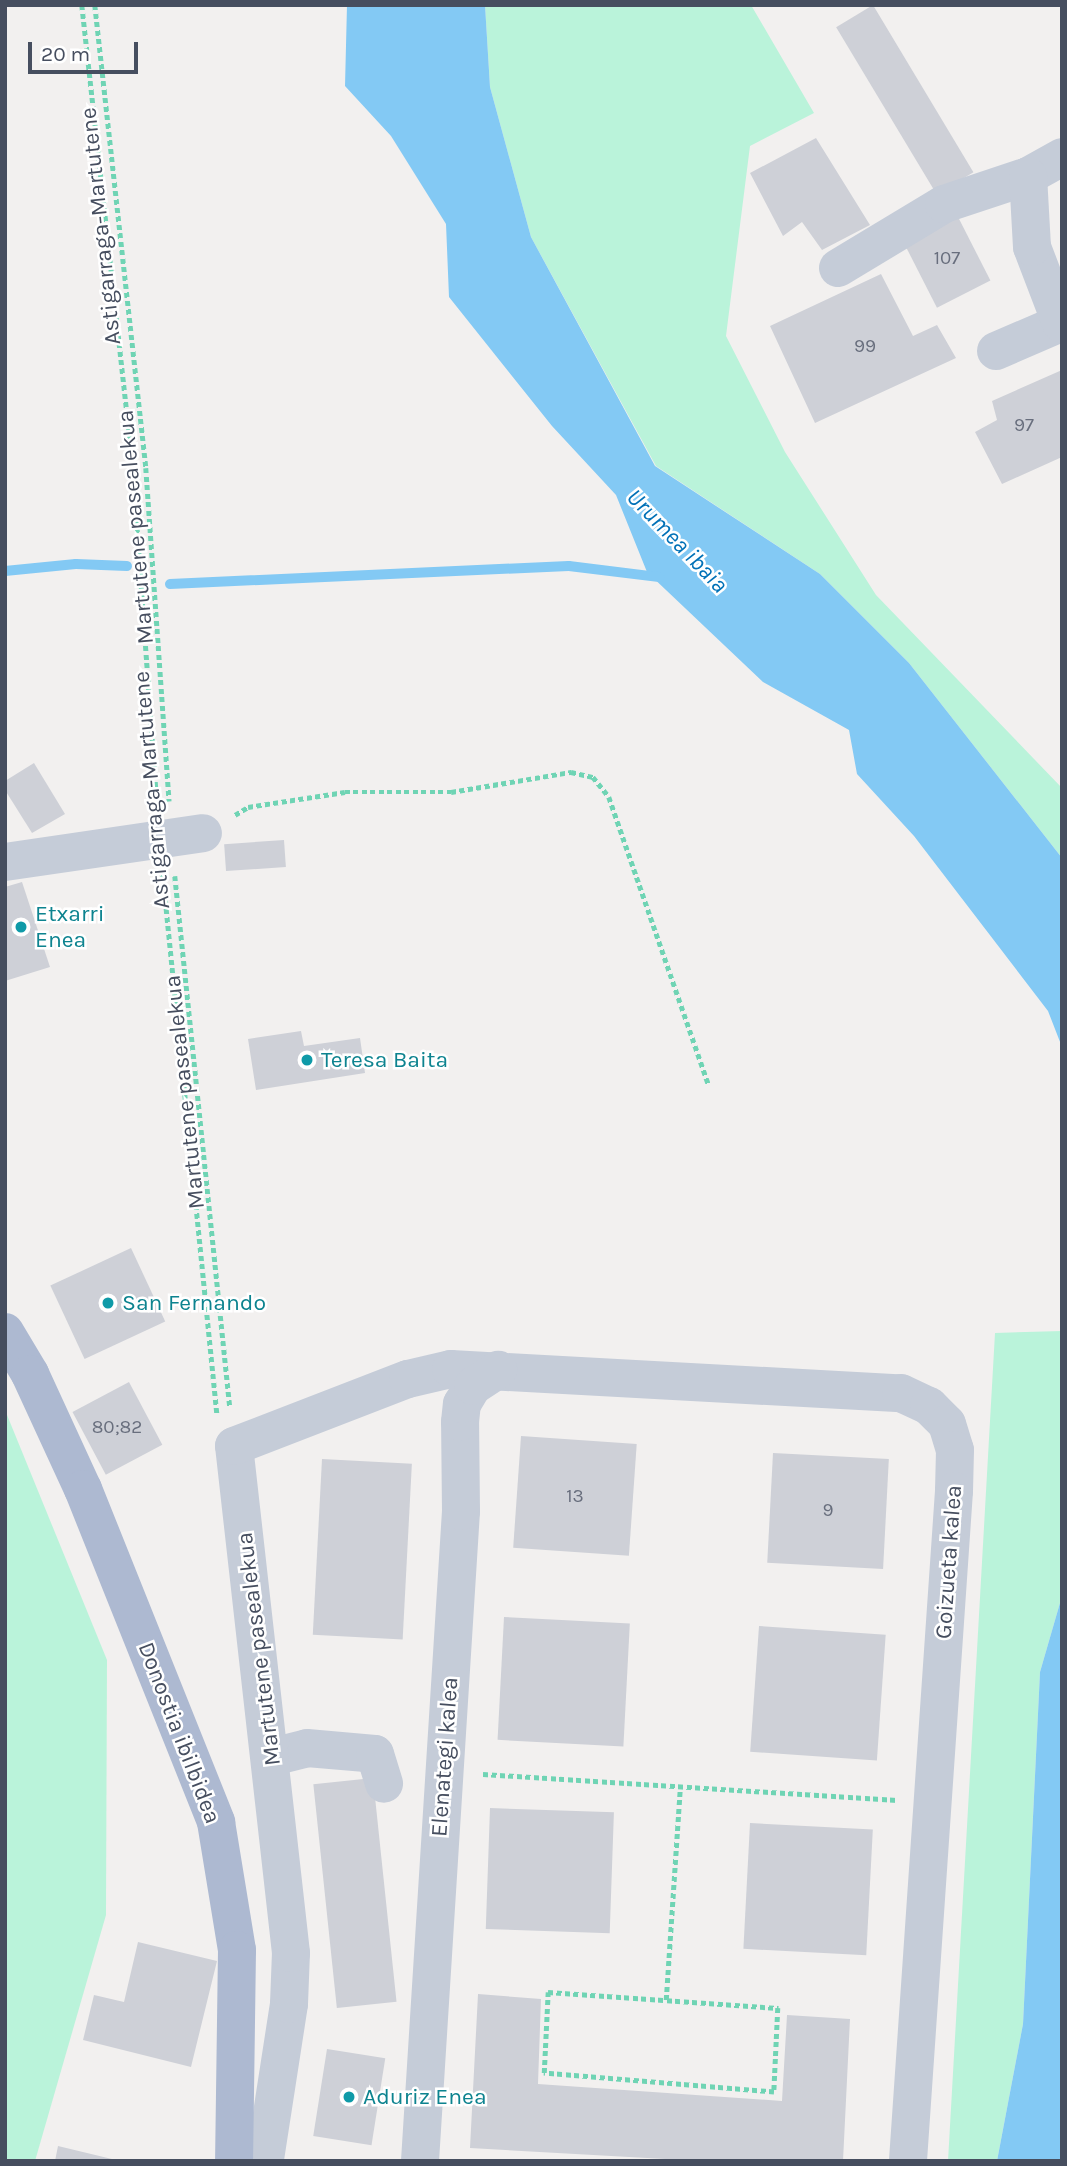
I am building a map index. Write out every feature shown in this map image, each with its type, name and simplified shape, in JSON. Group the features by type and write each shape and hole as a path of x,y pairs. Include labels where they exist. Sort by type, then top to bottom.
{"main road":[{"name":"Donostia ibilbidea","path":"5,1332 30,1374 83,1489 216,1822 237,1950 257,2160"}],"street":[{"path":"838,268 944,204 1028,176 1062,157"},
{"path":"996,351 1061,323 1032,247 1028,176"},
{"path":"5,862 178,835"},
{"name":"Goizueta kalea","path":"234,1446 408,1379 451,1369 901,1393 929,1406 947,1424 955,1450 934,1801 908,2161"},
{"name":"Elenategi kalea","path":"420,2161 461,1511 461,1404 473,1386 498,1370"},
{"name":"Martutene pasealekua","path":"234,1446 272,1757 291,1953 289,2004 257,2160"},
{"path":"272,1757 307,1748 375,1754 384,1784"}],"path":[{"name":"Martutene pasealekua","path":"82,5 133,468 178,835 219,1434 234,1446"},
{"name":"Astigarraga-Martutene","path":"94,5 146,468 234,1446"},
{"path":"178,835 248,807 345,792 451,792 571,772 593,777 609,797 708,1083"},
{"path":"443,1772 934,1801"},
{"path":"666,2000 680,1788"},
{"path":"548,1992 666,2000 778,2008 774,2092 544,2073 548,1992"}],"green space":[{"path":"485,5 751,5 814,113 750,146 726,336 785,452 876,595 1062,788 1062,858 909,663 820,574 656,466 531,237 490,87"},
{"path":"1062,1331 1062,1596 1040,1672 1023,2024 997,2161 948,2161 995,1333"},
{"path":"5,1410 107,1660 106,1915 35,2161 5,2161"}],"water":[{"name":"Urumea ibaia","path":"347,5 485,5 490,87 531,237 655,466 820,574 909,663 1062,858 1062,1047 1048,1011 914,836 857,774 849,730 763,682 647,572 616,495 552,426 449,297 446,224 391,136 345,86"},
{"path":"1062,1596 1062,2161 997,2161 1023,2024 1040,1672"}],"building":[{"path":"873,5 973,172 937,194 836,27"},
{"path":"816,138 870,225 822,250 802,222 783,236 750,173"},
{"path":"955,211 990,280 937,308 902,238"},
{"path":"881,274 913,336 937,325 956,358 815,423 770,326"},
{"path":"1062,370 1062,457 1002,484 975,432 997,420 992,401"},
{"path":"34,763 65,814 32,833 5,790 5,781"},
{"path":"284,840 286,867 226,871 224,844"},
{"name":"Etxarri Enea","path":"22,882 50,967 5,981 5,887"},
{"name":"Teresa Baita","path":"301,1031 304,1046 360,1038 365,1073 256,1090 248,1039"},
{"name":"San Fernando","path":"131,1248 165,1321 85,1359 50,1286"},
{"path":"129,1382 162,1445 106,1475 72,1412"},
{"path":"521,1436 637,1444 629,1556 513,1548"},
{"path":"773,1453 889,1459 883,1569 767,1563"},
{"path":"322,1459 412,1464 403,1639 313,1635"},
{"path":"504,1617 630,1624 623,1746 498,1740"},
{"path":"759,1626 886,1635 877,1761 750,1752"},
{"path":"373,1778 397,2002 337,2008 313,1784"},
{"path":"490,1808 614,1812 610,1933 486,1929"},
{"path":"750,1823 873,1829 866,1955 743,1949"},
{"path":"138,1942 217,1961 191,2067 83,2040 94,1995 124,2002"},
{"path":"478,1994 541,1999 538,2084 782,2101 787,2015 850,2019 843,2161 701,2161 470,2148"},
{"name":"Aduriz Enea","path":"327,2049 385,2058 372,2145 313,2136"},
{"path":"58,2146 116,2160 55,2161"}],"waterway":[{"path":"5,571 76,564 127,566"},
{"path":"170,584 569,566 659,577"}],"place":[{"name":"Etxarri Enea","path":"21,927"},
{"name":"Teresa Baita","path":"307,1060"},
{"name":"San Fernando","path":"108,1303"},
{"name":"Aduriz Enea","path":"349,2097"}]}
